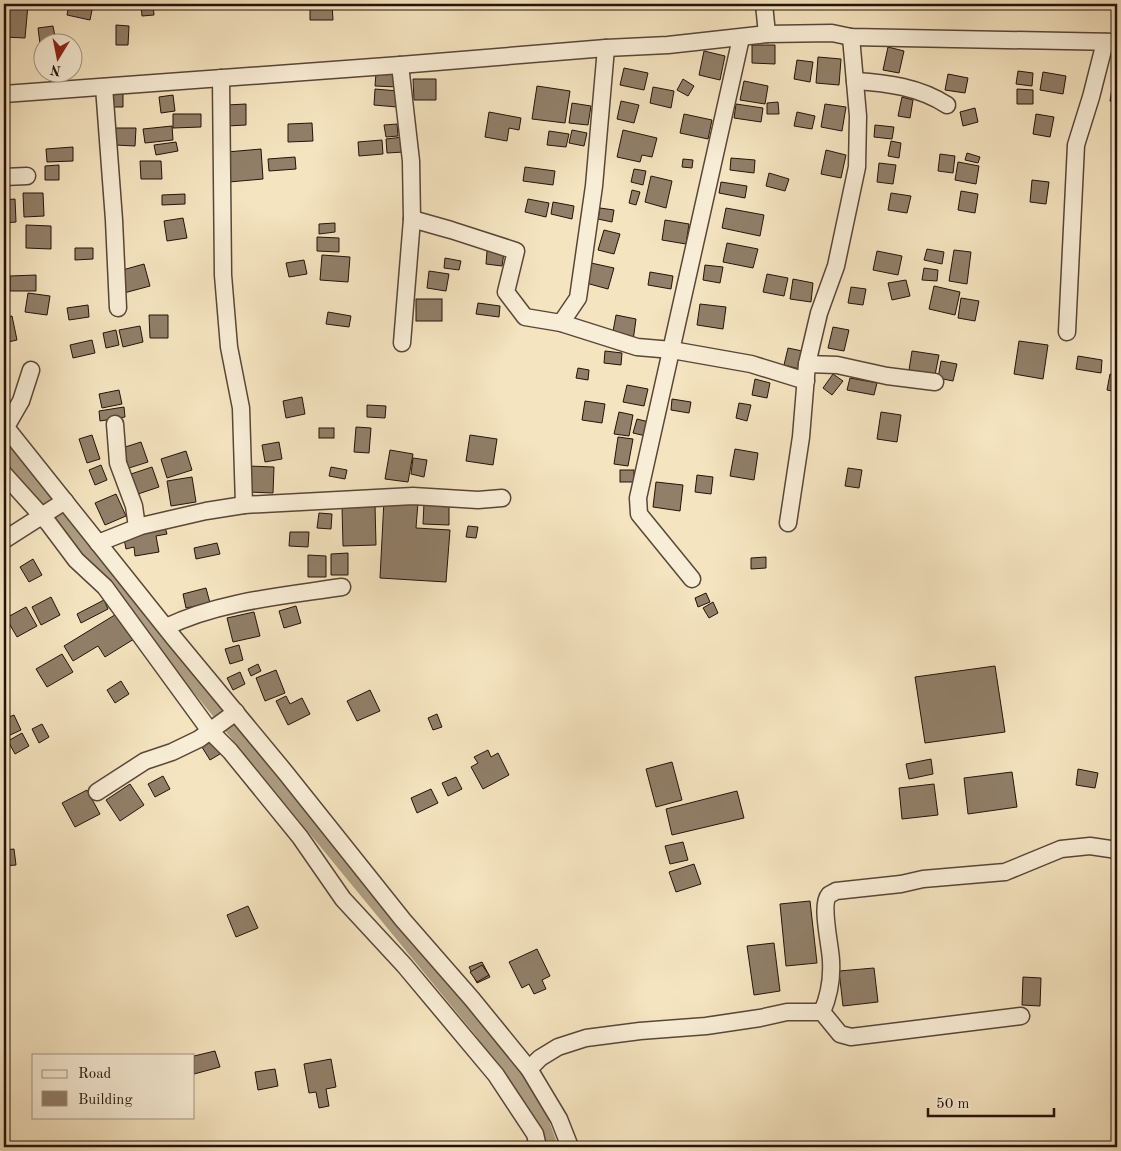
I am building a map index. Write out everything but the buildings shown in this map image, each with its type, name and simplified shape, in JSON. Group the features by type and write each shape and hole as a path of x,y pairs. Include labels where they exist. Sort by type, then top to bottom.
{"street":[{"path":"4,94 741,38 765,18 851,37 1111,42 1076,145 1067,332"},
{"path":"788,523 801,437 807,364 819,313 836,266 857,167 858,116 851,37"},
{"path":"692,579 640,514 638,498 741,38"},
{"path":"561,323 578,298 594,186 606,48"},
{"path":"400,65 411,161 412,219 402,343"},
{"path":"221,78 223,275 229,347 240,408 244,505"},
{"path":"855,81 894,84 934,97 947,105"},
{"path":"104,87 114,220 118,308"},
{"path":"4,178 27,176"},
{"path":"412,219 516,251 506,292 525,317 561,323 637,347 672,350 751,364 806,381"},
{"path":"807,364 837,365 887,376 935,382"},
{"path":"31,370 20,401 5,426 63,502 98,542 166,627 223,722 242,766 300,836 343,899 404,965 496,1075 535,1134 538,1147"},
{"path":"115,424 118,463 134,506 137,527"},
{"path":"4,474 44,513 76,560 105,587 223,722 285,772 403,920 472,999 529,1069 559,1120 570,1147"},
{"path":"98,542 137,527 206,511 244,505 413,496 478,500 502,498"},
{"path":"4,540 63,502"},
{"path":"166,627 184,618 253,600 342,587"},
{"path":"97,792 145,761 172,752 223,722"},
{"path":"822,1012 829,997 832,962 826,926 827,899 830,894 836,891 901,884 923,879 1005,872 1061,849 1090,846 1117,850"},
{"path":"529,1069 540,1058 558,1047 586,1038 640,1031 706,1026 787,1012 822,1012"},
{"path":"822,1012 840,1034 851,1037 1022,1016"}],"waterway":[{"path":"4,446 40,495 482,1029 532,1100 549,1147"}]}
